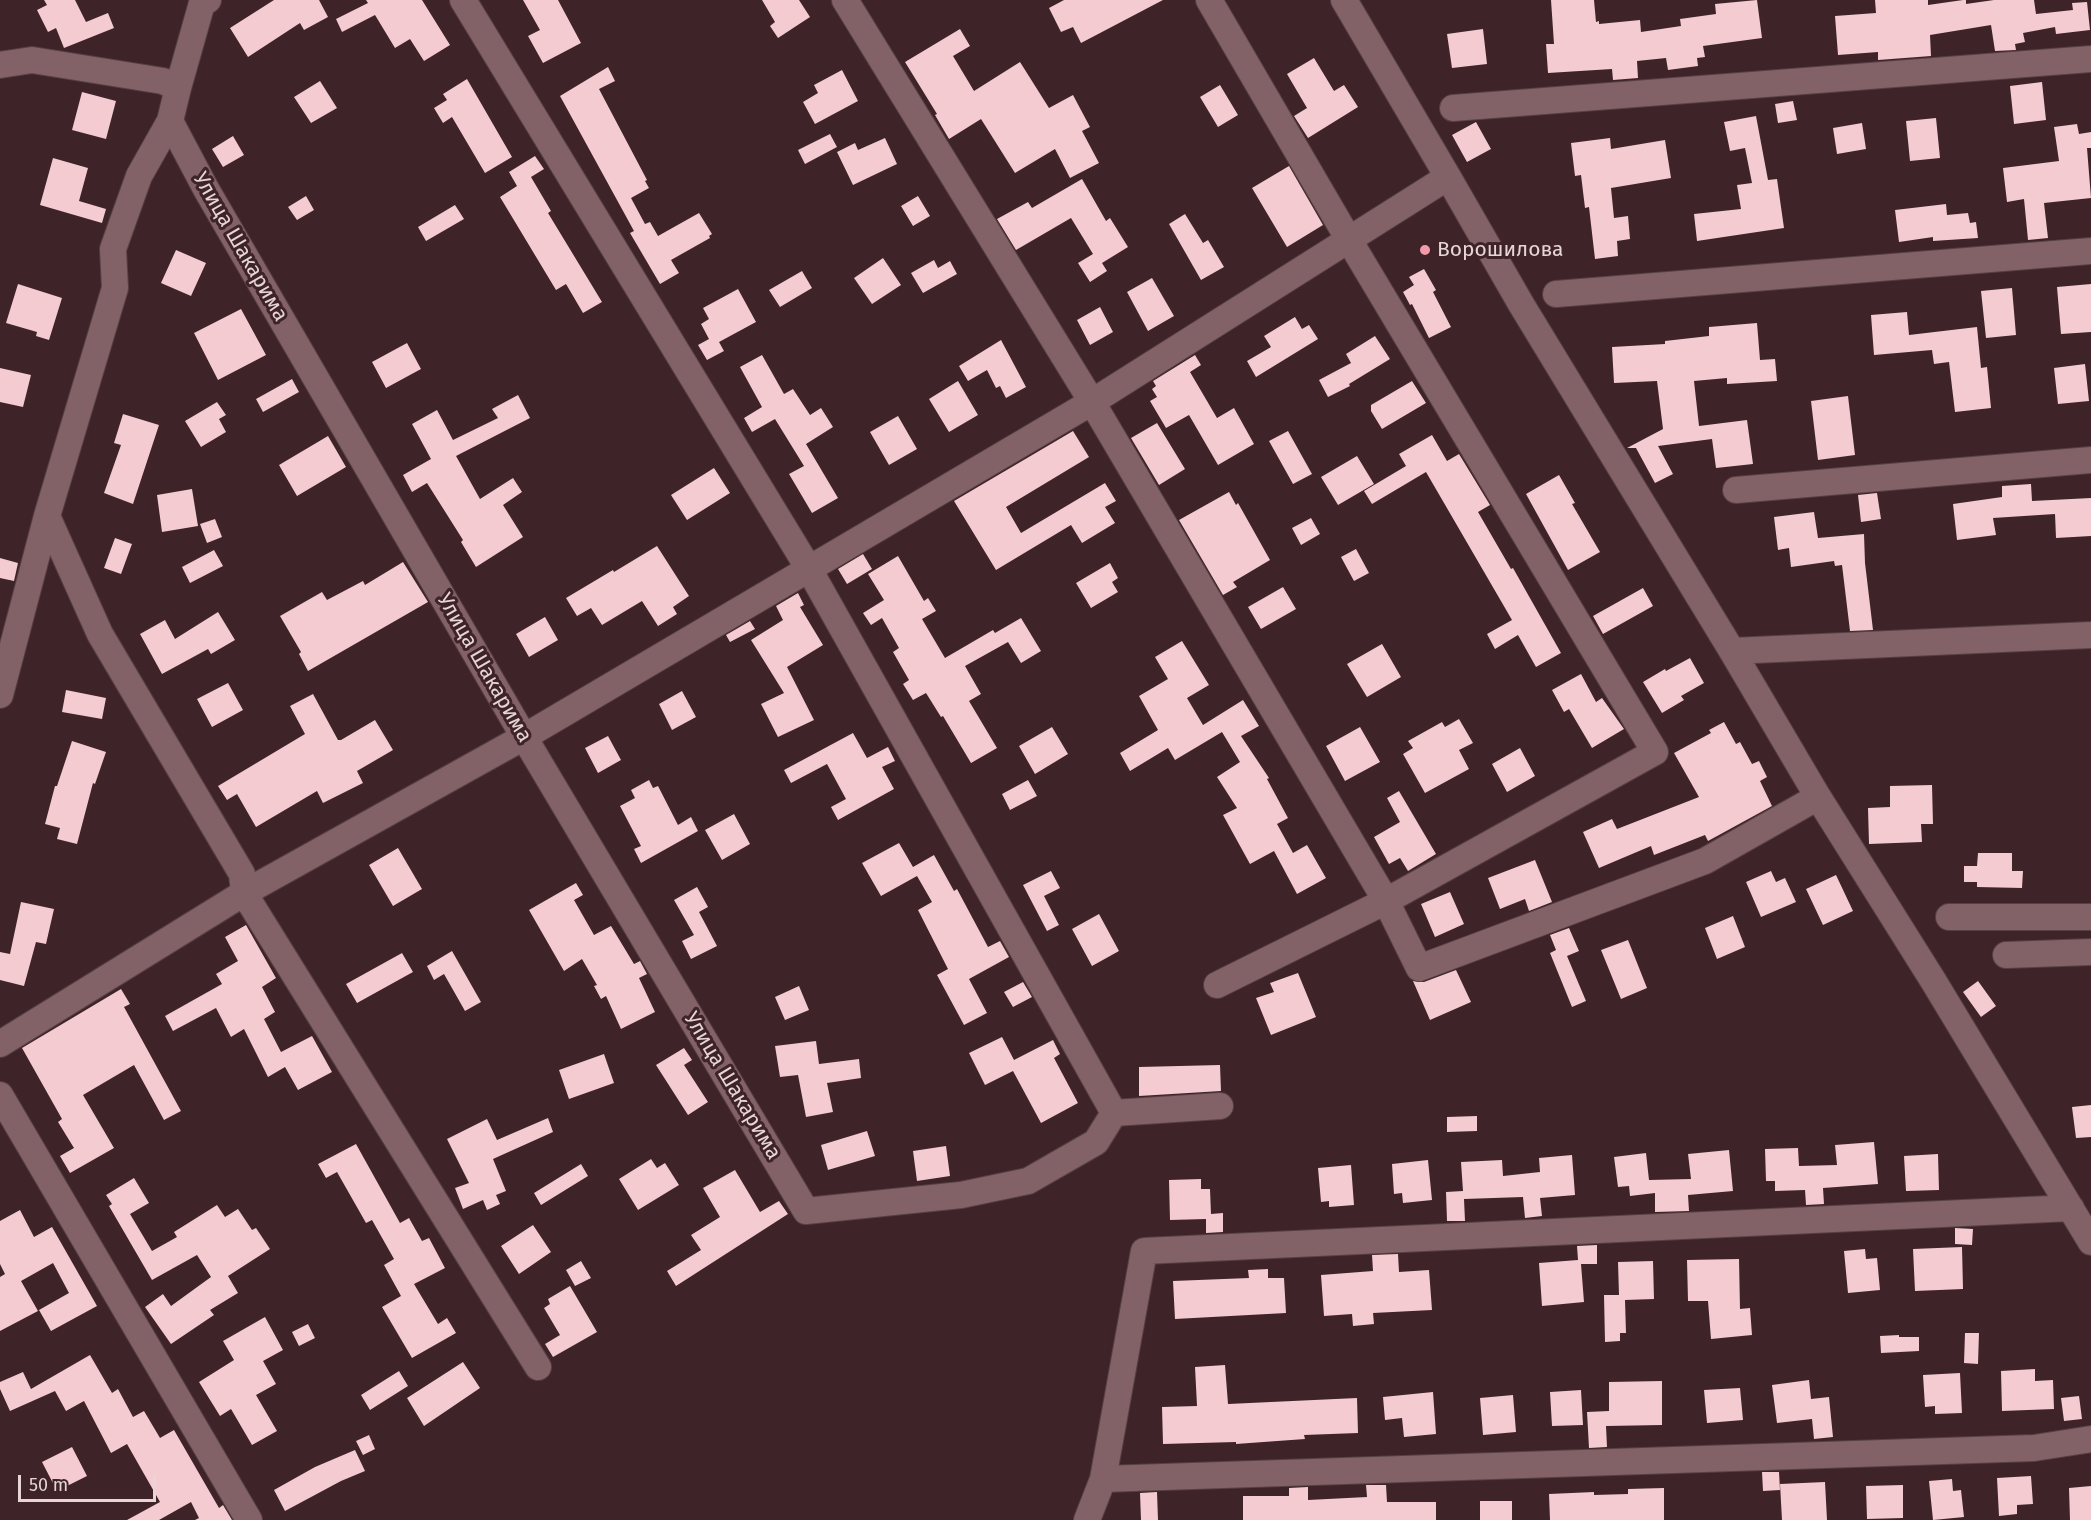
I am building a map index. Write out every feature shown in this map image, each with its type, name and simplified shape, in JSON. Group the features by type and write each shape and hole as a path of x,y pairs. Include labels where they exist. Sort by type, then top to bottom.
{"street":[{"path":"463,0 809,569 1114,1113 1220,1106"},
{"path":"845,0 1092,402 1386,901 1419,968 1705,861 1818,797"},
{"path":"1209,0 1349,240 1655,752 1386,901 1216,985"},
{"path":"1344,0 1521,304 1818,797 1941,992 2091,1242"},
{"path":"0,695 47,516 115,288 113,249 139,176 170,121 205,1"},
{"path":"1453,108 2091,59"},
{"path":"0,65 32,60 163,81 178,88"},
{"name":"Улица Шакарима","path":"170,121 206,189 524,737 806,1211 961,1195 1028,1181 1096,1142 1114,1113"},
{"path":"0,1044 244,893 524,737 1092,402 1448,177"},
{"path":"1556,294 2091,251"},
{"path":"1736,490 2091,460"},
{"path":"47,516 100,634 242,874 244,893 538,1367"},
{"path":"1732,651 2091,635"},
{"path":"1949,917 2091,917"},
{"path":"2006,955 2091,952"},
{"path":"0,1095 249,1520"},
{"path":"1087,1520 1103,1479 1144,1251 2071,1208"},
{"path":"1103,1479 2034,1448 2091,1439"}],"building":[{"path":"44,0 75,0 86,22 108,13 114,28 64,48 56,28 48,32 37,10 47,5"},
{"path":"274,0 319,0 328,17 304,30 300,23 248,57 230,28"},
{"path":"366,0 422,0 450,45 424,61 410,39 395,48 375,15 342,32 336,19 368,3"},
{"path":"523,0 558,0 581,43 543,63 528,36 540,30"},
{"path":"762,0 799,0 810,17 778,38 770,26 775,22"},
{"path":"1064,0 1163,0 1081,43 1073,27 1061,32 1049,8"},
{"path":"1551,0 1594,0 1596,22 1599,21 1599,24 1640,20 1641,32 1681,26 1680,19 1716,14 1715,4 1757,0 1762,38 1703,46 1705,57 1697,58 1698,66 1668,70 1666,58 1637,61 1638,78 1613,80 1612,69 1548,73 1546,44 1554,44"},
{"path":"1875,0 1928,0 1928,5 1963,0 1966,0 1966,4 1994,0 2034,0 2036,14 2073,10 2072,3 2087,2 2090,30 2056,34 2055,27 2023,33 2025,42 2015,44 2016,50 1995,51 1991,25 1930,35 1931,56 1878,60 1878,52 1838,55 1835,16 1876,13"},
{"path":"960,29 970,46 953,56 974,91 1020,62 1049,108 1073,95 1090,127 1082,131 1099,163 1070,178 1055,149 1015,173 981,119 949,139 935,115 937,114 905,62"},
{"path":"1483,29 1487,64 1452,68 1447,34"},
{"path":"1314,58 1334,91 1344,85 1358,107 1308,138 1294,116 1307,108 1287,74"},
{"path":"608,67 615,81 599,89 647,180 645,181 649,188 631,198 645,224 650,222 658,236 699,213 712,234 710,238 671,260 679,273 660,284 630,233 634,231 560,96"},
{"path":"842,70 858,101 815,124 803,102 818,93 814,85"},
{"path":"467,79 512,157 485,173 452,117 443,123 434,108 447,100 443,94"},
{"path":"320,81 337,108 311,123 294,97"},
{"path":"2042,82 2046,120 2014,124 2010,86"},
{"path":"1220,85 1238,115 1218,127 1200,97"},
{"path":"82,92 116,101 106,139 72,130"},
{"path":"1793,101 1797,120 1778,123 1775,104"},
{"path":"1756,116 1768,180 1777,179 1784,228 1697,241 1694,214 1741,209 1737,185 1752,183 1745,148 1730,151 1724,122"},
{"path":"1936,118 1940,158 1910,161 1906,121"},
{"path":"1476,122 1491,149 1467,162 1452,135"},
{"path":"1862,123 1866,149 1837,154 1833,128"},
{"path":"2077,124 2079,134 2091,132 2091,148 2087,148 2091,198 2044,203 2048,238 2028,240 2024,199 2007,202 2003,168 2059,161 2054,127"},
{"path":"830,134 837,147 805,164 798,150"},
{"path":"233,136 244,155 223,167 212,149"},
{"path":"885,138 897,164 853,185 837,152 855,143 858,150"},
{"path":"1610,138 1611,149 1665,140 1671,178 1611,188 1614,218 1628,216 1630,239 1617,241 1618,256 1595,259 1589,207 1585,208 1581,175 1575,176 1571,143"},
{"path":"535,156 544,169 531,177 551,211 548,213 602,302 583,313 566,284 556,290 500,197 517,186 509,172"},
{"path":"53,158 88,168 79,201 106,209 102,223 40,205"},
{"path":"1289,166 1323,225 1287,247 1252,188"},
{"path":"1082,179 1106,221 1110,218 1128,247 1102,263 1107,271 1090,282 1078,263 1093,254 1071,218 1016,250 997,219 1028,202 1032,208"},
{"path":"306,196 314,210 297,220 288,207"},
{"path":"918,196 930,216 913,226 901,206"},
{"path":"1946,204 1947,215 1968,213 1970,223 1976,222 1978,238 1933,241 1933,237 1899,242 1895,210"},
{"path":"455,205 464,219 426,241 418,227"},
{"path":"1185,214 1203,243 1208,240 1224,267 1201,280 1169,224"},
{"path":"176,250 206,263 191,296 161,283"},
{"path":"883,258 901,285 872,304 854,278"},
{"path":"934,260 938,268 950,261 957,274 923,293 911,273"},
{"path":"1424,269 1436,290 1433,292 1451,327 1429,338 1412,304 1410,305 1403,292 1414,285 1409,277"},
{"path":"802,271 812,288 780,307 769,290"},
{"path":"1152,278 1174,316 1148,331 1127,292"},
{"path":"18,284 62,298 49,340 36,336 37,332 6,323"},
{"path":"2091,284 2091,332 2061,334 2057,287"},
{"path":"2012,288 2016,335 1986,338 1981,291"},
{"path":"738,289 756,322 719,342 724,351 707,360 698,345 709,339 701,324 709,319 703,308"},
{"path":"1100,307 1113,332 1090,345 1077,320"},
{"path":"241,309 266,355 218,380 194,333"},
{"path":"1907,312 1909,335 1977,327 1981,368 1987,367 1991,408 1955,412 1949,362 1934,364 1932,350 1874,355 1871,315"},
{"path":"1295,317 1302,329 1309,325 1318,339 1256,377 1247,361 1271,347 1264,336"},
{"path":"1757,323 1760,360 1775,359 1777,381 1727,384 1727,378 1694,381 1699,426 1747,420 1753,464 1716,468 1712,439 1658,446 1673,474 1655,483 1636,448 1627,448 1663,429 1657,381 1614,383 1612,347 1665,344 1665,341 1709,336 1709,327"},
{"path":"1375,336 1390,359 1349,384 1350,386 1328,397 1319,380 1351,363 1346,354"},
{"path":"1001,340 1026,387 1006,398 1000,386 996,388 987,370 968,381 959,366"},
{"path":"407,343 421,369 386,388 372,362"},
{"path":"762,355 784,394 793,389 810,415 821,408 833,427 806,444 838,498 812,513 789,474 804,466 775,419 752,432 744,418 762,407 740,367"},
{"path":"1195,355 1201,365 1190,372 1217,418 1234,408 1254,444 1218,465 1189,415 1166,428 1150,401 1157,397 1152,389 1156,386 1153,381"},
{"path":"2085,364 2089,401 2058,404 2054,368"},
{"path":"0,368 31,375 23,407 0,402"},
{"path":"292,379 299,392 263,412 256,399"},
{"path":"958,381 978,415 949,432 929,399"},
{"path":"1412,381 1426,403 1382,429 1371,411 1371,405"},
{"path":"518,395 530,418 456,456 480,499 513,478 522,492 503,505 523,537 476,567 461,542 463,540 427,483 412,492 403,475 431,459 412,424 437,410 453,440 498,418 492,409"},
{"path":"1848,396 1855,455 1818,460 1811,401"},
{"path":"217,402 226,415 219,419 226,432 201,447 185,421"},
{"path":"123,414 159,425 133,504 104,493 121,445 114,443"},
{"path":"898,416 917,449 889,465 870,432"},
{"path":"1157,423 1185,469 1159,485 1131,438"},
{"path":"1073,431 1089,457 1006,507 1021,533 1105,483 1116,501 1105,507 1115,523 1082,543 1071,525 996,570 954,501"},
{"path":"1288,431 1312,474 1293,484 1269,441"},
{"path":"1432,435 1447,461 1459,454 1490,505 1478,512 1561,653 1536,667 1518,635 1495,649 1487,634 1512,620 1426,472 1372,504 1364,491 1406,466 1399,454"},
{"path":"328,436 346,467 297,496 279,465"},
{"path":"1357,456 1374,484 1338,505 1321,477"},
{"path":"714,468 730,493 687,520 671,495"},
{"path":"1559,475 1575,503 1572,504 1600,552 1568,570 1526,494"},
{"path":"2031,484 2032,501 2091,498 2091,536 2056,538 2055,514 1993,518 1996,535 1957,540 1953,504 2002,497 2002,486"},
{"path":"192,489 198,526 162,532 157,495"},
{"path":"1229,492 1236,505 1238,503 1270,560 1233,582 1237,587 1223,595 1179,520"},
{"path":"1877,493 1881,519 1861,522 1858,495"},
{"path":"1814,512 1818,538 1864,534 1873,630 1850,631 1842,565 1835,566 1834,561 1791,567 1789,548 1778,550 1774,517"},
{"path":"1311,518 1320,534 1301,545 1292,528"},
{"path":"215,519 222,537 207,543 200,524"},
{"path":"115,538 132,544 121,574 104,568"},
{"path":"657,546 689,596 673,607 677,614 658,626 642,601 602,625 591,608 577,616 566,598"},
{"path":"1356,549 1369,573 1354,581 1341,557"},
{"path":"214,550 223,566 190,583 182,567"},
{"path":"863,554 872,569 847,584 838,569"},
{"path":"898,556 924,601 928,598 936,611 922,619 945,658 993,630 995,633 1021,618 1041,651 1021,663 1008,642 965,666 981,694 969,701 997,748 971,763 943,716 941,717 926,693 913,700 903,684 909,680 893,652 899,648 882,618 871,625 863,613 884,600 868,574"},
{"path":"0,558 18,563 14,581 0,578"},
{"path":"403,562 428,602 308,671 299,654 301,652 280,616 322,592 327,600 363,581 365,585"},
{"path":"1110,563 1118,578 1112,582 1118,592 1091,608 1076,583"},
{"path":"1283,587 1296,609 1261,629 1248,607"},
{"path":"1643,588 1653,606 1603,634 1593,616"},
{"path":"798,593 804,605 800,607 823,645 787,667 814,720 778,737 761,704 784,693 751,640 783,620 776,606"},
{"path":"218,612 235,640 211,654 208,649 162,674 140,634 165,620 175,639"},
{"path":"545,617 558,640 529,657 516,634"},
{"path":"750,621 755,629 730,642 726,635"},
{"path":"1182,641 1209,685 1187,698 1203,725 1243,700 1259,726 1241,736 1269,778 1267,779 1288,818 1277,824 1293,853 1307,845 1326,878 1297,894 1274,851 1250,864 1223,815 1237,808 1217,777 1240,762 1222,732 1175,760 1168,748 1130,771 1120,753 1158,730 1139,696 1168,679 1155,657"},
{"path":"1382,644 1401,677 1367,697 1347,664"},
{"path":"1690,658 1704,683 1681,696 1684,700 1662,713 1643,682"},
{"path":"1581,674 1596,702 1602,698 1624,729 1592,748 1569,709 1564,712 1552,690"},
{"path":"228,683 243,710 212,727 197,699"},
{"path":"66,690 106,698 102,719 62,712"},
{"path":"682,691 696,717 672,730 659,704"},
{"path":"313,694 338,740 375,720 393,750 357,771 363,783 323,803 317,791 256,827 237,794 227,800 218,786 305,734 290,706"},
{"path":"1459,719 1473,743 1459,750 1469,769 1425,793 1403,754 1413,748 1408,741 1442,722 1445,727"},
{"path":"1724,722 1736,744 1740,742 1752,764 1759,761 1767,777 1760,781 1772,806 1708,841 1705,835 1654,855 1651,846 1599,868 1583,832 1612,819 1617,829 1699,797 1674,753 1711,733 1709,730"},
{"path":"1052,727 1068,754 1035,774 1019,746"},
{"path":"1360,727 1380,762 1345,781 1326,746"},
{"path":"853,733 867,758 888,747 895,761 882,767 894,789 838,820 831,807 846,799 827,764 791,783 784,770"},
{"path":"608,736 621,760 598,773 585,748"},
{"path":"72,741 106,752 95,784 93,783 77,844 57,839 60,828 45,824 55,786 57,786"},
{"path":"1520,748 1535,776 1507,792 1492,764"},
{"path":"649,780 653,788 658,786 678,825 691,817 698,831 641,863 634,849 641,846 620,806 635,798 631,790"},
{"path":"1028,780 1037,796 1010,810 1002,794"},
{"path":"1932,785 1933,824 1921,824 1922,842 1869,844 1868,808 1890,807 1890,786"},
{"path":"1399,791 1436,854 1408,871 1400,858 1389,864 1374,837 1400,822 1387,798"},
{"path":"734,814 750,844 722,860 705,830"},
{"path":"899,843 913,867 934,855 954,891 957,889 988,947 1000,941 1009,957 969,979 987,1013 964,1025 937,975 948,969 918,910 932,902 917,876 881,896 862,863"},
{"path":"398,848 422,889 393,906 369,865"},
{"path":"1978,853 2012,853 2012,871 2023,871 2022,888 1977,887 1977,882 1964,882 1964,866 1977,866"},
{"path":"1535,860 1552,902 1529,911 1525,899 1500,909 1488,878"},
{"path":"1051,871 1060,888 1044,896 1059,925 1047,931 1023,885"},
{"path":"1771,871 1776,882 1785,878 1796,902 1761,917 1746,882"},
{"path":"1836,875 1853,911 1823,925 1806,889"},
{"path":"576,883 583,895 574,900 594,935 611,926 634,964 640,961 647,974 639,978 655,1012 621,1029 606,996 601,999 594,986 597,985 582,959 564,971 529,910"},
{"path":"697,887 708,907 699,912 717,946 691,959 682,941 694,935 674,900"},
{"path":"1450,892 1464,924 1435,937 1421,904"},
{"path":"21,902 54,909 46,944 36,942 24,986 0,980 0,952 10,954"},
{"path":"1099,914 1119,951 1092,966 1072,929"},
{"path":"1733,916 1745,947 1717,959 1705,928"},
{"path":"246,925 276,978 262,987 275,1012 264,1019 281,1052 312,1036 332,1072 298,1090 285,1067 268,1077 244,1029 231,1037 216,1008 173,1031 165,1016 222,984 216,974 238,961 225,937"},
{"path":"1569,928 1579,951 1567,956 1586,1001 1572,1007 1550,953 1556,950 1550,935"},
{"path":"1628,940 1647,988 1621,999 1601,950"},
{"path":"452,951 481,1002 465,1011 444,974 434,980 427,966"},
{"path":"402,953 413,972 357,1003 346,984"},
{"path":"1456,970 1471,1002 1430,1020 1413,981 1424,982"},
{"path":"1298,973 1316,1017 1271,1035 1256,998 1274,992 1270,983"},
{"path":"1978,981 1996,1006 1981,1017 1963,992"},
{"path":"1023,982 1032,997 1013,1007 1004,992"},
{"path":"799,986 809,1010 785,1020 775,997"},
{"path":"121,989 130,1004 124,1007 181,1111 164,1120 134,1065 83,1095 114,1148 70,1173 60,1156 74,1148 58,1122 62,1119 22,1048"},
{"path":"1002,1037 1014,1060 1053,1040 1060,1054 1054,1058 1078,1103 1041,1123 1013,1071 985,1085 969,1053"},
{"path":"816,1041 819,1064 859,1059 861,1078 827,1083 833,1112 806,1117 798,1075 780,1077 775,1046"},
{"path":"684,1048 692,1060 684,1065 708,1102 688,1115 656,1065"},
{"path":"604,1054 614,1083 569,1099 559,1070"},
{"path":"1220,1065 1221,1091 1139,1096 1139,1067"},
{"path":"2091,1105 2091,1137 2076,1138 2072,1107"},
{"path":"1477,1116 1477,1131 1447,1132 1447,1117"},
{"path":"548,1118 553,1132 493,1159 506,1191 496,1195 500,1204 487,1210 483,1200 463,1209 455,1188 469,1183 447,1139 487,1119 497,1140"},
{"path":"867,1131 875,1156 828,1170 821,1145"},
{"path":"1874,1142 1878,1184 1823,1188 1824,1204 1806,1205 1805,1190 1775,1191 1775,1181 1766,1181 1765,1149 1798,1148 1799,1166 1837,1165 1835,1145"},
{"path":"356,1144 400,1223 409,1218 422,1241 429,1238 445,1268 414,1284 438,1324 447,1318 456,1333 412,1358 382,1307 401,1296 384,1265 394,1259 372,1220 366,1223 337,1172 326,1178 318,1164"},
{"path":"946,1146 950,1176 917,1181 913,1151"},
{"path":"1729,1150 1733,1191 1688,1195 1689,1211 1655,1212 1655,1193 1630,1196 1629,1186 1618,1187 1614,1157 1646,1153 1649,1180 1691,1179 1688,1154"},
{"path":"1938,1154 1939,1190 1906,1191 1904,1156"},
{"path":"1572,1155 1575,1195 1540,1198 1542,1216 1525,1218 1523,1197 1464,1199 1465,1221 1447,1221 1446,1192 1463,1191 1461,1162 1502,1160 1503,1176 1540,1172 1539,1158"},
{"path":"651,1159 657,1168 665,1163 679,1185 638,1210 619,1179"},
{"path":"1428,1160 1432,1200 1403,1203 1402,1193 1394,1194 1392,1164"},
{"path":"581,1164 588,1176 541,1205 534,1193"},
{"path":"1351,1165 1354,1205 1329,1207 1329,1201 1321,1202 1318,1168"},
{"path":"735,1170 760,1212 779,1201 788,1214 676,1286 667,1271 701,1250 691,1235 720,1217 703,1188"},
{"path":"134,1178 149,1203 130,1214 152,1251 177,1237 174,1232 217,1205 225,1217 238,1209 252,1230 256,1228 270,1249 228,1276 238,1293 210,1310 214,1315 171,1344 145,1307 163,1294 171,1306 211,1277 197,1255 152,1280 109,1206 112,1204 106,1195"},
{"path":"1201,1179 1201,1189 1210,1189 1211,1214 1223,1213 1223,1232 1206,1233 1206,1219 1170,1220 1169,1180"},
{"path":"20,1210 34,1237 52,1227 97,1306 51,1331 39,1310 69,1293 53,1263 21,1281 38,1311 0,1331 0,1277 5,1274 0,1264 0,1221"},
{"path":"533,1225 551,1252 519,1274 501,1246"},
{"path":"1955,1228 1973,1229 1972,1245 1955,1244"},
{"path":"1597,1245 1597,1264 1581,1264 1584,1302 1542,1306 1539,1263 1578,1260 1577,1246"},
{"path":"1962,1247 1963,1289 1915,1291 1913,1249"},
{"path":"1865,1249 1866,1259 1877,1258 1880,1290 1848,1293 1844,1251"},
{"path":"1398,1254 1399,1272 1429,1270 1432,1310 1373,1313 1374,1324 1353,1326 1352,1314 1324,1316 1321,1275 1373,1271 1372,1255"},
{"path":"1739,1259 1740,1309 1750,1308 1752,1335 1711,1339 1708,1301 1688,1301 1687,1260"},
{"path":"581,1261 591,1278 575,1286 566,1270"},
{"path":"1653,1261 1654,1299 1625,1300 1626,1333 1620,1333 1620,1341 1605,1342 1604,1295 1619,1295 1618,1262"},
{"path":"1268,1269 1268,1278 1284,1278 1286,1313 1175,1319 1173,1281 1249,1278 1248,1270"},
{"path":"570,1286 597,1332 553,1357 545,1344 560,1335 544,1308 550,1304 548,1299"},
{"path":"265,1317 283,1350 263,1361 276,1384 256,1395 277,1431 252,1445 231,1409 220,1416 199,1382 234,1360 223,1341"},
{"path":"308,1324 315,1338 299,1346 292,1332"},
{"path":"1965,1333 1979,1333 1978,1364 1964,1363"},
{"path":"1899,1335 1899,1337 1919,1337 1919,1351 1881,1353 1880,1336"},
{"path":"90,1355 112,1393 118,1389 133,1417 144,1411 160,1438 174,1430 219,1508 223,1505 232,1520 195,1520 199,1518 191,1502 159,1520 127,1520 160,1502 127,1444 111,1453 84,1401 66,1411 55,1391 10,1411 0,1389 0,1382 23,1372 31,1389"},
{"path":"463,1362 480,1388 424,1426 407,1398"},
{"path":"1225,1365 1228,1404 1357,1398 1358,1433 1304,1435 1305,1439 1236,1444 1236,1442 1163,1444 1162,1407 1197,1406 1195,1367"},
{"path":"2035,1369 2035,1381 2053,1380 2054,1409 2002,1411 2001,1371"},
{"path":"399,1371 408,1386 370,1410 361,1395"},
{"path":"1960,1373 1962,1413 1935,1414 1935,1406 1925,1407 1923,1375"},
{"path":"1809,1380 1811,1399 1829,1397 1833,1437 1814,1439 1812,1419 1777,1423 1772,1385"},
{"path":"1662,1381 1662,1425 1606,1426 1607,1447 1589,1448 1587,1412 1609,1411 1609,1382"},
{"path":"1740,1388 1743,1420 1707,1423 1704,1390"},
{"path":"1581,1390 1583,1425 1552,1426 1550,1392"},
{"path":"1433,1392 1436,1434 1404,1437 1402,1418 1385,1420 1383,1397"},
{"path":"1513,1395 1516,1432 1483,1435 1480,1398"},
{"path":"2079,1396 2082,1419 2064,1421 2061,1398"},
{"path":"369,1435 375,1449 363,1455 356,1441"},
{"path":"72,1447 87,1476 57,1491 42,1462"},
{"path":"355,1450 365,1471 285,1511 274,1490 315,1467"},
{"path":"1762,1472 1779,1472 1780,1490 1763,1491"},
{"path":"2031,1476 2033,1504 2017,1505 2017,1514 1999,1516 1997,1478"},
{"path":"1952,1479 1953,1491 1961,1490 1964,1517 1933,1520 1929,1481"},
{"path":"1825,1482 1827,1520 1782,1520 1780,1484"},
{"path":"1366,1485 1386,1485 1387,1502 1436,1502 1436,1520 1243,1520 1243,1496 1289,1496 1289,1488 1308,1487 1308,1500 1367,1497"},
{"path":"1903,1485 1903,1518 1867,1519 1866,1486"},
{"path":"2091,1486 2091,1520 2070,1520 2069,1488"},
{"path":"1664,1488 1664,1520 1550,1520 1549,1494 1594,1492 1594,1495 1628,1494 1628,1489"},
{"path":"1157,1492 1158,1520 1141,1520 1140,1493"},
{"path":"1480,1501 1512,1501 1512,1520 1480,1520"}],"place":[{"name":"Ворошилова","path":"1425,250"}]}
